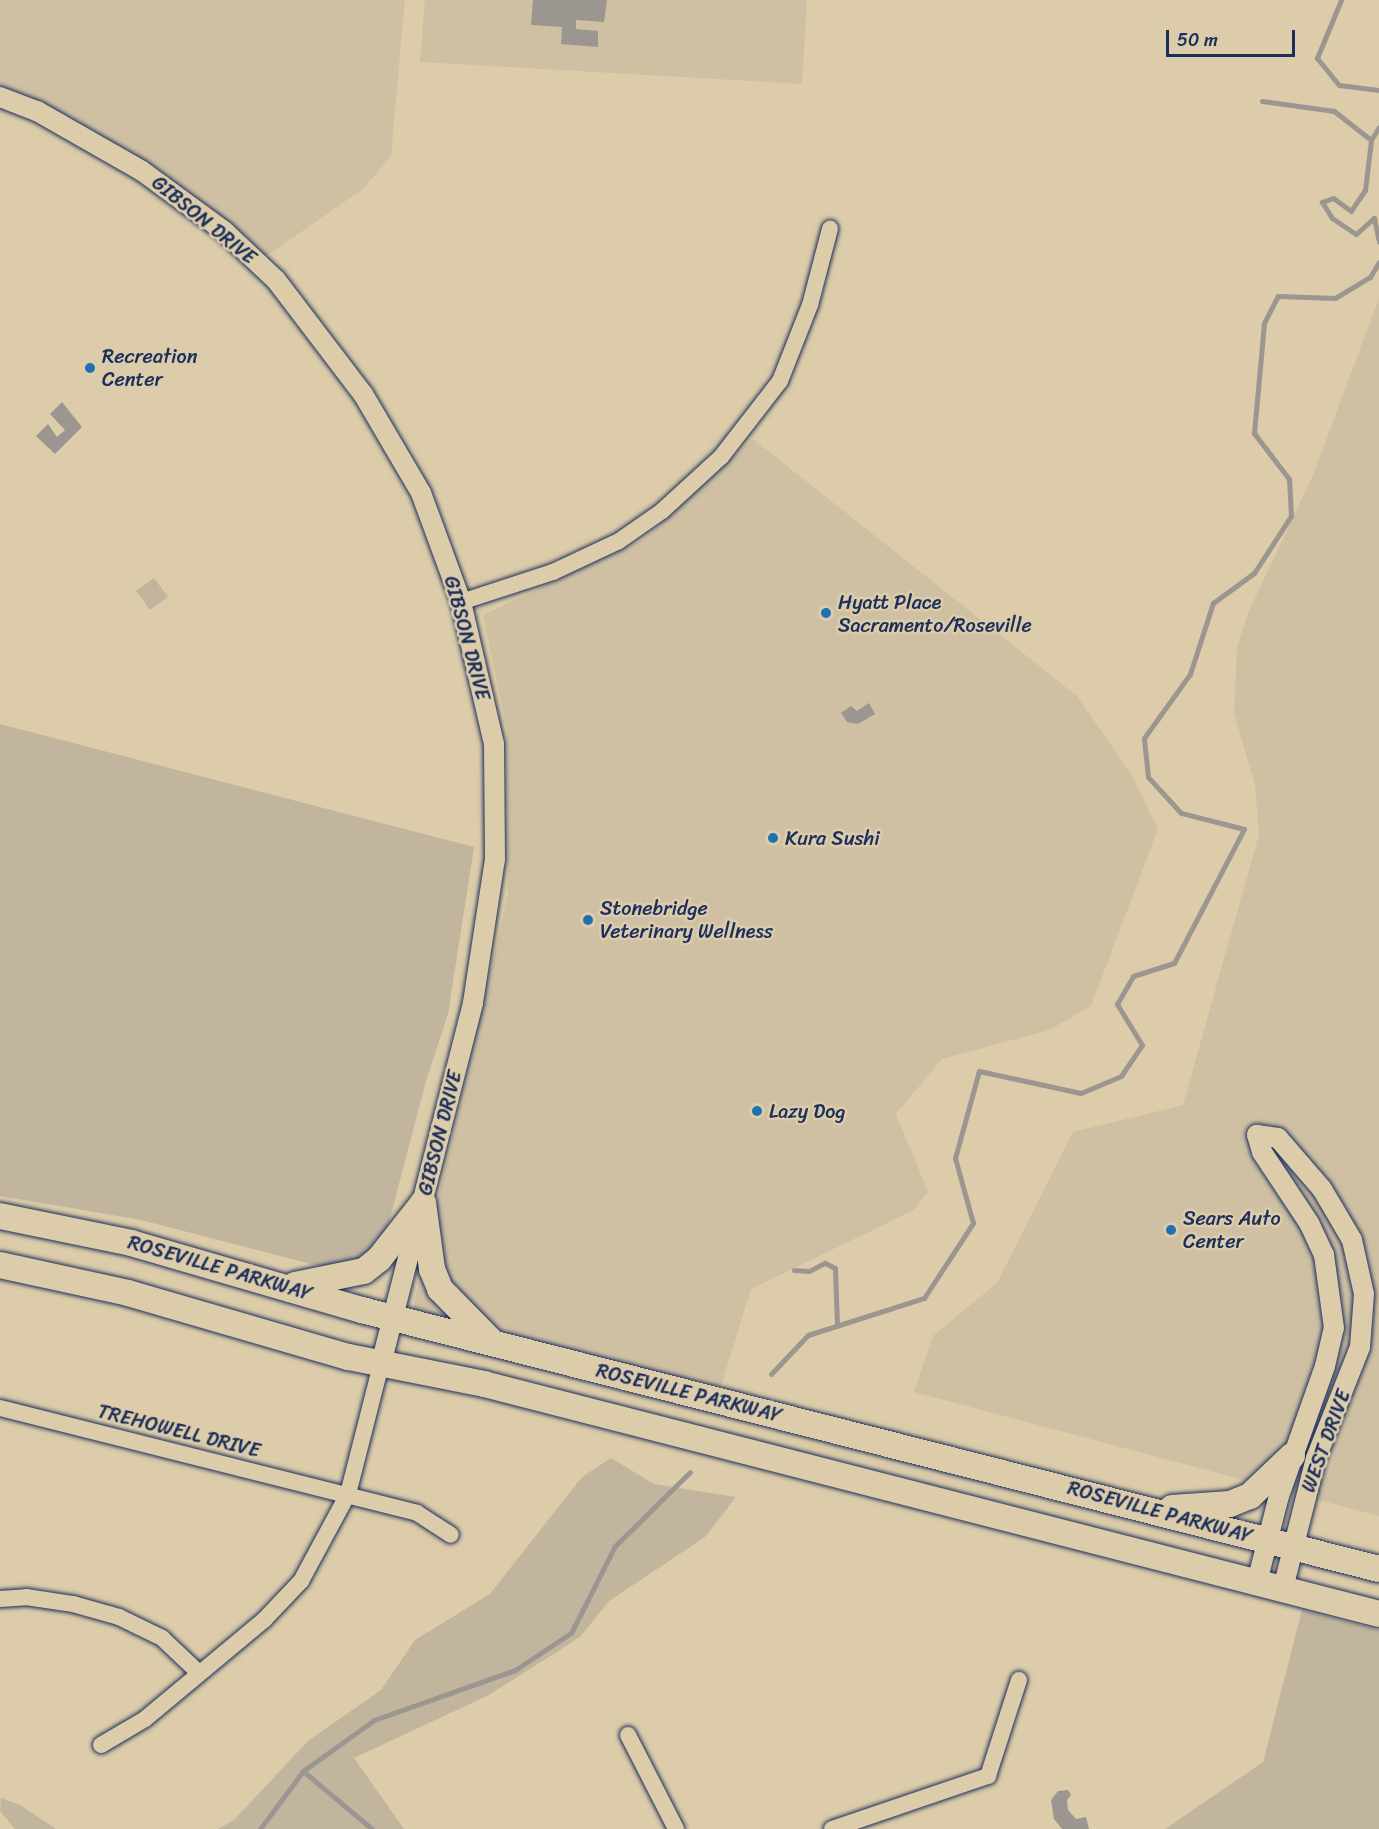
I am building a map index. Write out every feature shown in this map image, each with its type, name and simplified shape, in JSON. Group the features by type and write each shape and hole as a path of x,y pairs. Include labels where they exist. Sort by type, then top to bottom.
{"main road":[{"path":"287,1286 364,1271 379,1259 423,1203"},
{"path":"423,1203 432,1269 440,1289 492,1342"},
{"name":"ROSEVILLE PARKWAY","path":"0,1216 131,1243 394,1318 1151,1509 1379,1569"},
{"path":"0,1265 128,1293 381,1365 484,1384 1379,1614"},
{"path":"1151,1509 1230,1504 1250,1496 1292,1456"}],"street":[{"name":"GIBSON DRIVE","path":"0,97 38,111 142,171 224,231 276,280 363,394 410,473 421,493 460,602 494,744 495,859 473,1003 381,1365"},
{"path":"460,602 553,572 619,542 662,511 715,464 780,381 810,305 830,229"},
{"name":"WEST DRIVE","path":"1257,1582 1292,1456 1332,1345 1332,1299 1324,1255 1309,1223 1262,1152 1257,1136 1278,1138 1322,1189 1353,1240 1364,1294 1360,1347 1316,1458 1282,1588"},
{"path":"102,1745 145,1719 198,1672 264,1620 302,1581 348,1494 381,1365"},
{"name":"TREHOWELL DRIVE","path":"0,1408 417,1513 451,1536"},
{"path":"0,1599 26,1597 74,1604 119,1617 162,1638 198,1672"},
{"path":"831,1829 988,1776 1019,1680"},
{"path":"628,1735 676,1829"}],"shaded area":[{"path":"0,0 405,0 391,156 363,189 265,257 115,144 0,91"},
{"path":"425,0 807,0 802,84 420,62"},
{"path":"533,0 607,0 604,22 576,20 576,29 598,31 598,47 561,44 562,27 531,25"},
{"path":"1379,298 1379,1516 914,1392 933,1336 997,1283 1073,1132 1183,1105 1259,834 1255,785 1234,713 1237,647 1248,613 1313,475"},
{"path":"62,402 82,427 55,454 36,436 48,424 57,437 65,430 50,414"},
{"path":"753,439 1077,696 1131,774 1158,829 1091,1006 1049,1030 942,1059 896,1114 928,1192 914,1210 751,1289 721,1386 410,1321 508,895 507,729 483,615 643,540"},
{"path":"154,578 168,597 150,610 136,591"},
{"path":"869,703 875,714 858,724 847,722 841,713 851,706 857,711"},
{"path":"0,724 474,847 448,1014 426,1081 384,1241 366,1261 327,1268 141,1220 0,1196"},
{"path":"611,1458 654,1484 736,1497 705,1537 609,1601 580,1637 489,1695 354,1758 404,1829 218,1829 234,1820 308,1741 381,1690 415,1640 490,1594 582,1477"},
{"path":"1302,1610 1379,1630 1379,1829 1165,1829 1263,1762"},
{"path":"1068,1790 1071,1795 1067,1800 1068,1810 1076,1819 1086,1817 1089,1829 1062,1829 1054,1819 1051,1800 1058,1791"},
{"path":"1,1798 20,1805 56,1829 15,1829 0,1811"}],"waterway":[{"path":"1341,0 1317,58 1339,85 1379,90"},
{"path":"1262,101 1334,111 1371,140"},
{"path":"1379,127 1371,140 1365,190 1351,211 1333,198 1322,202 1332,218 1356,234 1374,218 1379,241"},
{"path":"771,1374 808,1335 924,1298 973,1223 955,1158 979,1071 1081,1093 1121,1076 1142,1045 1117,1004 1133,976 1174,963 1244,829 1181,813 1148,777 1144,738 1190,674 1213,603 1254,573 1291,516 1289,479 1254,433 1264,323 1278,296 1335,298 1370,277 1379,262"},
{"path":"794,1270 809,1271 825,1263 835,1268 837,1326"},
{"path":"260,1829 303,1771 374,1720 515,1670 571,1633 615,1546 690,1472"},
{"path":"303,1771 372,1829"}],"place":[{"name":"Recreation Center","path":"90,368"},
{"name":"Hyatt Place Sacramento/Roseville","path":"826,613"},
{"name":"Kura Sushi","path":"773,838"},
{"name":"Stonebridge Veterinary Wellness","path":"588,920"},
{"name":"Lazy Dog","path":"757,1111"},
{"name":"Sears Auto Center","path":"1171,1230"}]}
